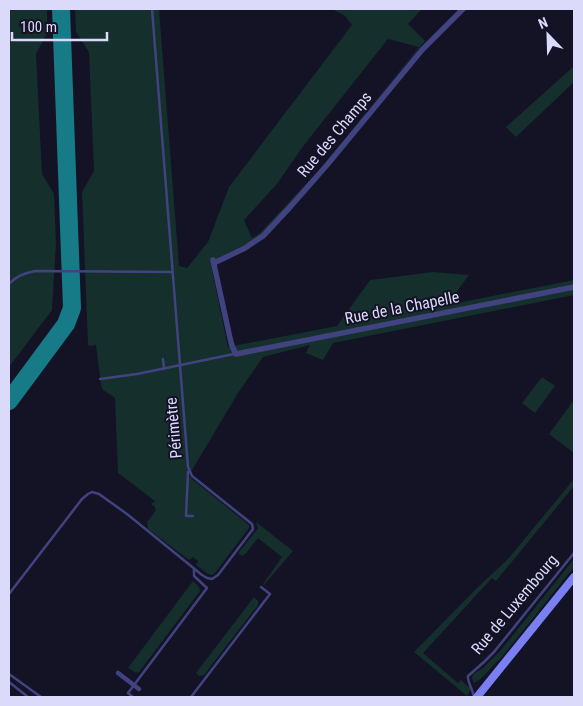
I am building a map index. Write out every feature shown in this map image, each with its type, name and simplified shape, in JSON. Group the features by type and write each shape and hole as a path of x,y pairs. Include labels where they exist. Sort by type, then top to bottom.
{"main road":[{"name":"Rue de Luxembourg","path":"475,697 574,577"}],"street":[{"name":"Rue des Champs","path":"236,354 230,338 213,261 245,248 263,236 315,179 422,50 463,9"},
{"name":"Rue de la Chapelle","path":"236,354 574,287"},
{"path":"118,673 139,689"}],"lane":[{"name":"Périmètre","path":"9,594 82,499 92,492 99,494 128,514 207,578 212,579 218,575 253,529 252,524 192,476 188,470 152,9"},
{"path":"9,284 19,275 35,271 172,272"},
{"path":"100,378 137,374 236,354"},
{"path":"164,359 164,369"},
{"path":"188,470 186,516 193,516"},
{"name":"Rue de Luxembourg","path":"475,697 468,676 494,652 574,553"},
{"path":"125,697 207,588 194,576 194,569"},
{"path":"191,697 270,594 261,587"},
{"path":"9,674 41,697"},
{"path":"9,682 28,697"},
{"path":"128,693 133,697"},
{"path":"194,693 195,697"}],"green space":[{"path":"9,9 47,9 47,33 36,54 42,174 54,194 56,243 52,310 9,367"},
{"path":"75,9 159,9 179,266 187,268 208,242 229,187 352,25 345,16 332,9 422,9 408,24 425,41 340,144 419,47 388,39 304,145 276,185 244,220 252,238 260,233 317,173 262,234 249,243 220,257 212,270 228,347 337,326 370,280 433,272 469,275 447,305 574,280 574,295 333,343 323,360 306,353 310,345 263,357 238,393 192,470 186,474 249,525 249,528 215,573 212,575 208,574 196,565 198,561 193,557 189,560 148,529 147,522 156,510 151,504 155,501 118,473 115,398 102,389 96,345 89,346 88,344 82,192 94,171 89,52 76,32"},
{"path":"574,66 574,82 516,137 506,127"},
{"path":"542,377 555,386 535,413 522,403"},
{"path":"574,400 574,453 549,434"},
{"path":"574,479 574,486 496,581 492,578 423,653 458,683 461,680 470,688 467,696 414,652 508,559"},
{"path":"256,522 293,551 264,585 282,557 258,538 246,553 242,556 239,554 258,528"},
{"path":"574,559 574,567 501,658 474,683 472,679 473,674 483,668 501,650"},
{"path":"193,581 200,591 139,672 136,673 128,668"},
{"path":"254,597 258,601 258,605 204,675 199,676 196,673"}],"taxiway":[{"path":"9,401 66,324 72,308 61,9"}]}
